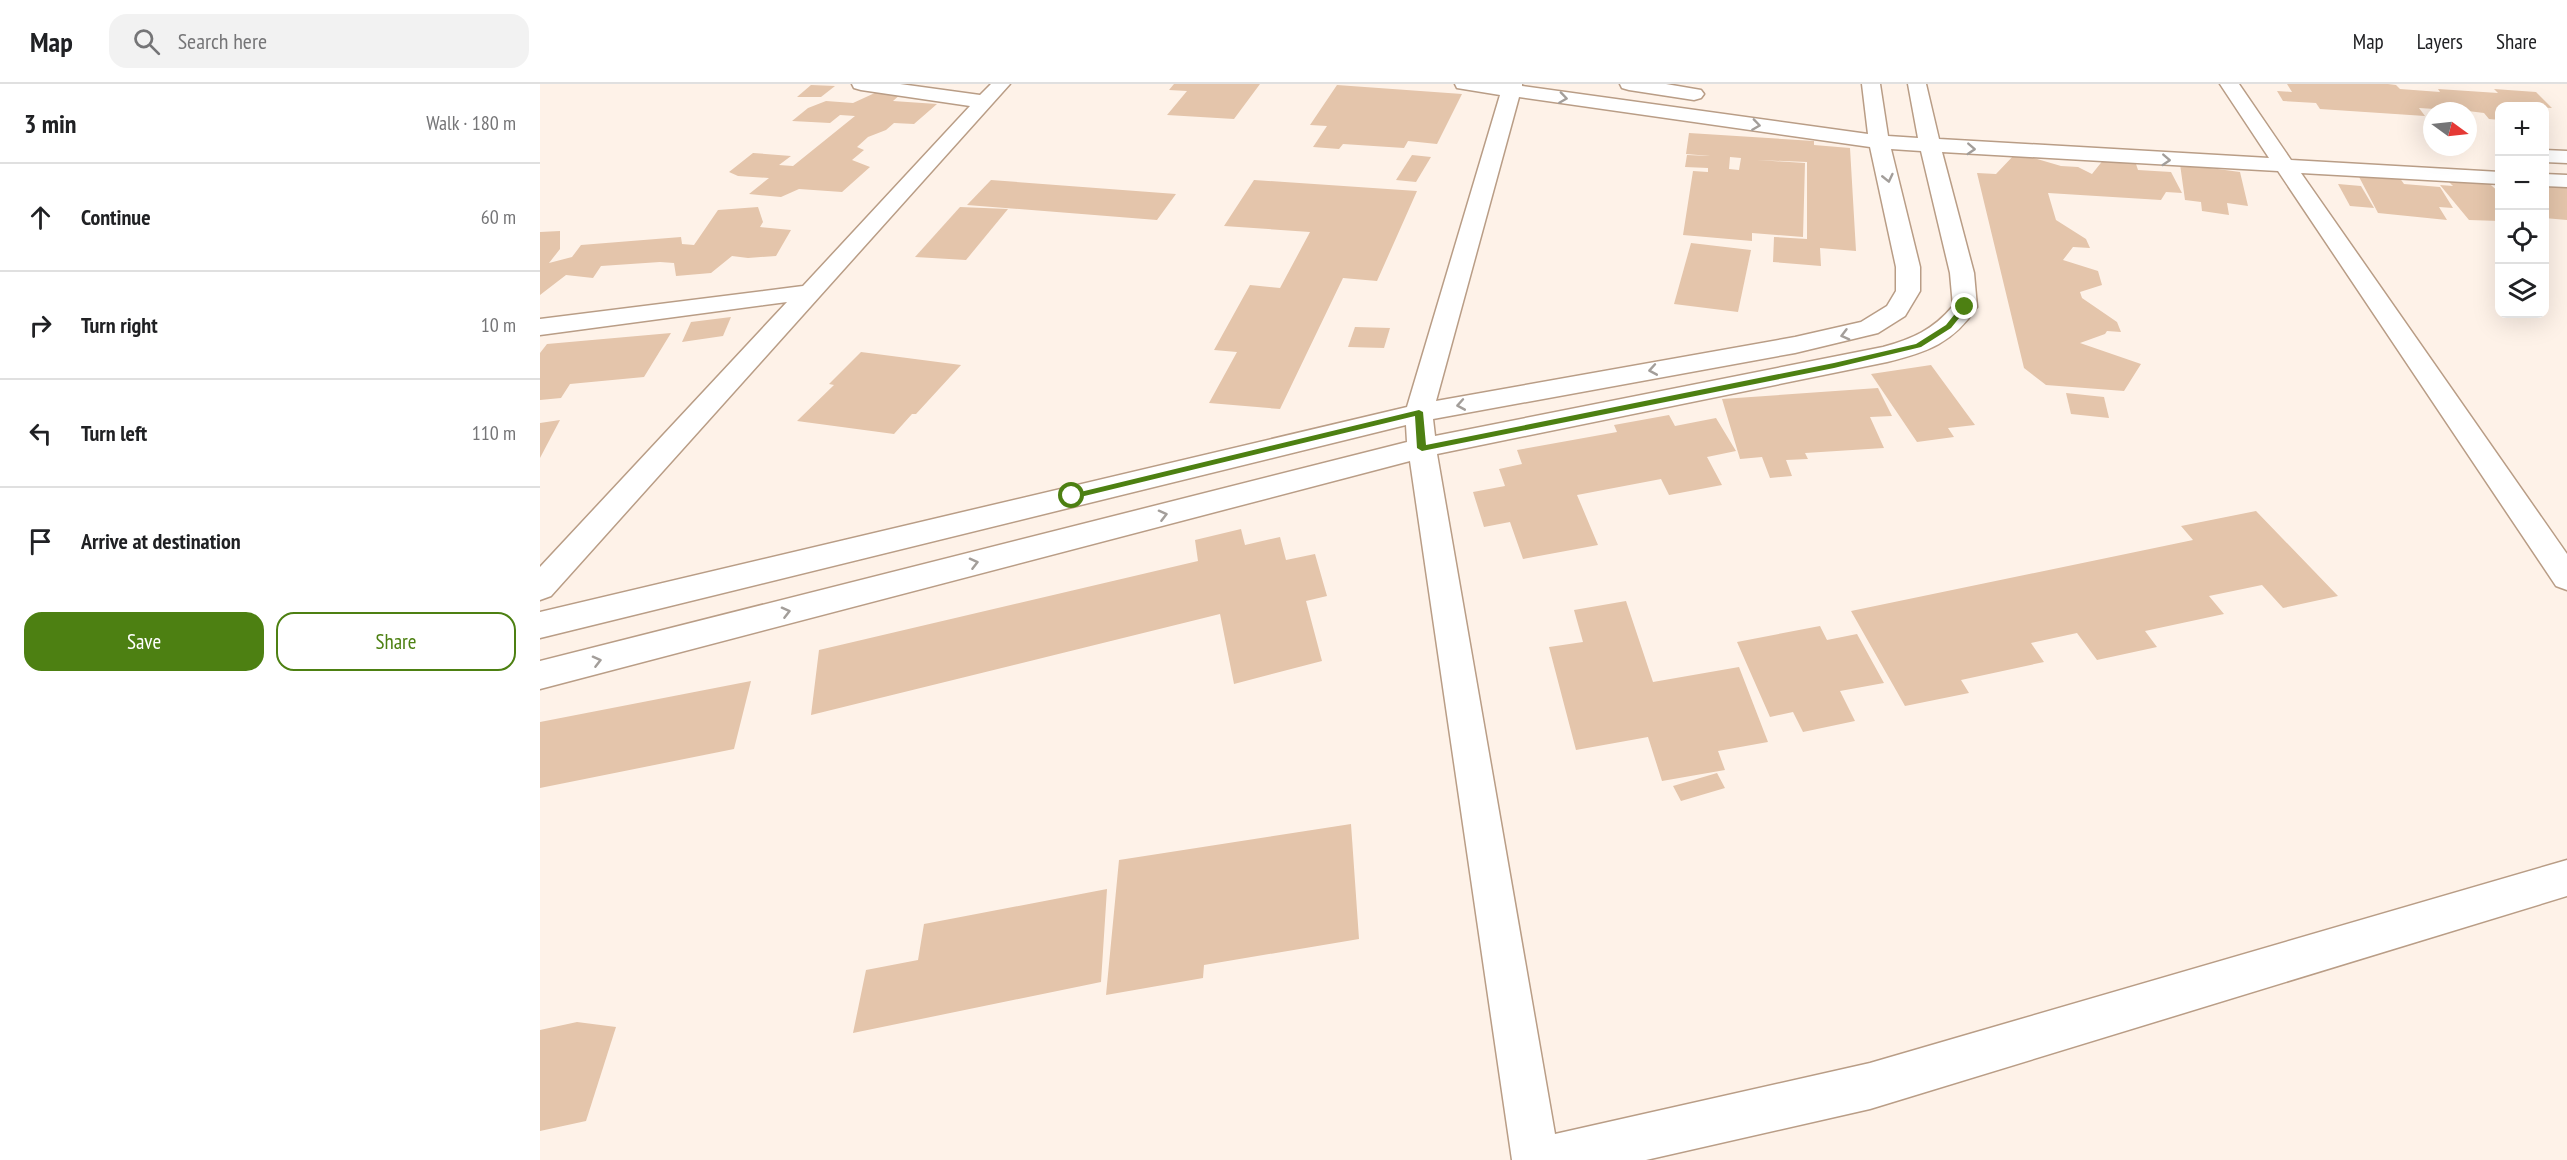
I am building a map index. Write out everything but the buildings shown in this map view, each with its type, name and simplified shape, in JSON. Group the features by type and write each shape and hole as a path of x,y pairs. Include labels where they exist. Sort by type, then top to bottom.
{"street":[{"path":"861,84 993,93"},
{"path":"1464,84 1870,127 1929,137 2279,158 2495,178"},
{"path":"1629,84 1712,96"},
{"path":"540,625 1419,412 1795,345 1869,328 1896,311 1908,291 1908,267 1870,127 1871,84"},
{"path":"540,675 1422,448 1834,365 1918,345 1948,327 1965,307 1962,273 1917,84"},
{"path":"2229,84 2567,578"},
{"path":"1512,88 1419,412 1422,448 1536,1160"},
{"path":"540,588 993,93"},
{"path":"2279,158 2368,151"},
{"path":"2549,156 2567,157"},
{"path":"2549,180 2567,181"},
{"path":"540,327 810,292"},
{"path":"1545,1160 1870,1086 2567,878"}],"route":[{"path":"1072,496 1419,412 1422,448 1887,354 1918,345 1948,327 1965,307"}]}
